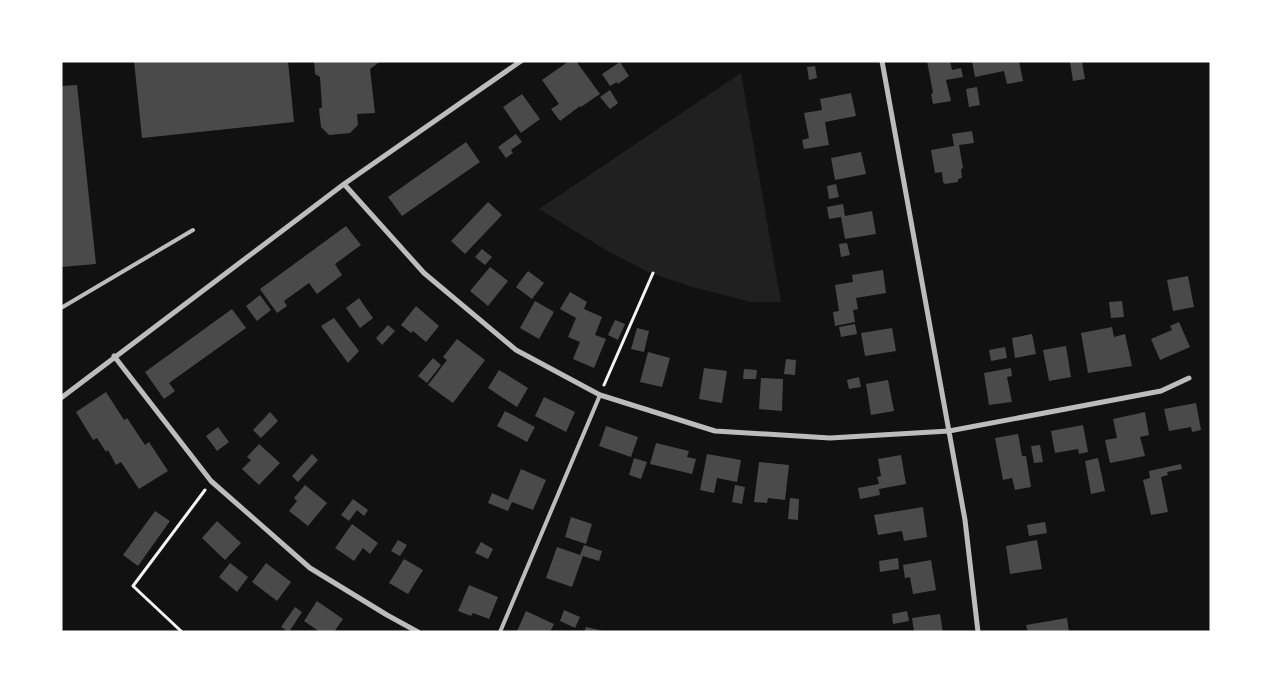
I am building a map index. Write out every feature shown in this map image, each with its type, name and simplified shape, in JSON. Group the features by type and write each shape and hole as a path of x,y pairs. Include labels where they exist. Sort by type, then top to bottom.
{"street":[{"path":"61,398 114,356 344,184 521,61"},
{"path":"882,61 965,520 978,632"},
{"path":"344,184 424,273 516,350 600,395 715,431 830,438 949,430 1162,391 1189,378"},
{"path":"114,356 211,481 310,568 387,616 418,632"}],"lane":[{"path":"61,308 193,230"},
{"path":"500,632 600,395"}],"path":[{"path":"600,395 653,273"},
{"path":"182,632 133,586 211,481"}],"shaded area":[{"path":"741,73 781,302 751,302 689,286 648,272 606,250 539,209"}],"building":[{"path":"134,61 288,61 294,122 142,138"},
{"path":"314,61 381,61 370,69 375,113 357,114 358,125 350,133 329,135 321,127 319,109 322,107 320,77 315,74"},
{"path":"569,61 576,61 600,94 560,121 551,109 559,104 542,80"},
{"path":"927,61 950,61 952,70 961,68 963,77 946,80 951,101 933,104 931,94 933,93"},
{"path":"972,61 1019,61 1023,81 1007,84 1004,71 975,77"},
{"path":"1082,61 1085,79 1073,81 1070,62"},
{"path":"620,62 629,76 618,84 617,82 610,86 602,74"},
{"path":"815,66 817,78 809,80 807,67"},
{"path":"77,85 96,264 61,267 61,86"},
{"path":"977,87 980,105 969,107 966,89"},
{"path":"610,90 618,103 610,109 600,97"},
{"path":"851,93 856,116 825,122 829,145 804,149 802,140 809,138 804,113 822,110 820,99"},
{"path":"522,94 540,119 521,133 503,107"},
{"path":"972,131 974,143 959,145 963,168 961,169 962,178 958,179 958,182 945,184 942,172 935,173 931,150 954,146 952,134"},
{"path":"516,134 522,142 511,150 513,153 506,158 498,147"},
{"path":"466,142 480,162 402,216 388,197"},
{"path":"861,152 866,174 835,180 831,158"},
{"path":"836,184 839,197 829,199 827,186"},
{"path":"488,202 502,215 465,254 451,241"},
{"path":"843,204 845,216 872,211 876,234 845,239 841,217 829,219 827,207"},
{"path":"346,226 361,245 335,264 342,275 317,294 309,283 284,301 287,306 277,313 260,289"},
{"path":"847,243 850,255 841,257 839,244"},
{"path":"482,249 492,257 485,265 475,257"},
{"path":"490,267 508,281 488,306 470,291"},
{"path":"883,270 886,293 856,298 858,309 853,310 855,322 835,326 833,312 839,311 835,285 853,282 852,275"},
{"path":"528,271 544,283 532,299 516,287"},
{"path":"1188,276 1194,307 1173,311 1167,280"},
{"path":"570,292 587,302 584,309 602,317 595,335 606,339 594,368 573,359 580,342 568,337 576,318 560,309"},
{"path":"260,295 271,310 257,321 246,306"},
{"path":"359,298 373,318 360,328 346,308"},
{"path":"535,301 554,312 539,339 520,328"},
{"path":"1122,301 1124,317 1111,318 1109,302"},
{"path":"416,306 439,326 426,342 413,331 411,333 401,325"},
{"path":"232,309 246,328 169,383 175,391 164,399 145,372"},
{"path":"334,318 359,351 348,363 321,326"},
{"path":"615,320 625,324 618,340 608,335"},
{"path":"1179,322 1190,347 1160,360 1151,339 1172,330 1170,326"},
{"path":"855,324 857,334 841,337 839,327"},
{"path":"388,325 395,331 382,345 376,338"},
{"path":"1112,327 1114,337 1125,334 1132,366 1088,373 1081,333"},
{"path":"637,328 649,331 644,352 631,349"},
{"path":"892,328 896,351 865,356 861,333"},
{"path":"1032,334 1036,354 1015,358 1012,338"},
{"path":"457,339 485,360 453,403 428,385 447,360 443,357"},
{"path":"1066,346 1071,377 1049,381 1043,350"},
{"path":"1005,347 1007,358 991,361 989,350"},
{"path":"648,352 670,358 662,387 640,382"},
{"path":"433,358 441,365 427,383 418,376"},
{"path":"786,359 796,360 795,375 784,374"},
{"path":"704,368 727,371 722,403 699,399"},
{"path":"1011,368 1012,376 1007,377 1012,402 989,405 984,373"},
{"path":"744,369 757,370 756,379 743,379"},
{"path":"499,370 528,388 517,407 488,388"},
{"path":"859,377 861,387 849,389 847,380"},
{"path":"761,378 783,379 782,411 759,409"},
{"path":"888,380 894,411 871,415 866,384"},
{"path":"106,392 124,420 127,418 145,445 149,442 168,471 139,489 121,462 116,465 108,450 106,452 97,438 93,440 76,412"},
{"path":"544,397 575,412 566,432 535,416"},
{"path":"1196,403 1201,430 1192,432 1191,427 1169,431 1164,409"},
{"path":"505,411 535,427 527,442 497,426"},
{"path":"270,412 278,421 261,438 253,430"},
{"path":"1145,412 1149,435 1140,437 1145,456 1110,463 1105,440 1117,438 1113,419"},
{"path":"1083,425 1088,452 1079,454 1078,449 1055,453 1051,431"},
{"path":"606,426 638,437 631,457 599,446"},
{"path":"218,427 229,442 217,451 206,436"},
{"path":"1018,434 1022,456 1026,456 1031,487 1015,490 1012,478 1003,480 995,438"},
{"path":"656,443 689,451 687,457 696,459 692,474 650,464"},
{"path":"259,444 280,463 259,485 242,469 251,460 247,457"},
{"path":"1040,445 1043,462 1034,463 1031,446"},
{"path":"312,454 318,460 298,482 292,476"},
{"path":"707,454 741,460 737,482 717,478 714,493 700,490"},
{"path":"901,455 906,484 879,489 880,495 860,499 858,488 879,484 877,477 881,476 878,459"},
{"path":"634,458 647,462 641,479 629,475"},
{"path":"1098,458 1105,491 1091,494 1085,461"},
{"path":"759,462 789,465 785,500 768,498 767,503 754,502"},
{"path":"1181,464 1182,469 1167,472 1168,475 1161,477 1168,512 1151,515 1143,480 1150,478 1149,471"},
{"path":"521,469 546,480 533,510 512,502 508,511 488,503 492,493 508,500"},
{"path":"305,485 327,503 308,526 289,511 297,501 294,498"},
{"path":"735,485 745,487 742,504 732,502"},
{"path":"790,498 799,499 798,520 788,519"},
{"path":"353,499 368,510 364,516 357,510 349,521 341,515"},
{"path":"923,507 927,537 904,541 902,531 878,535 874,515"},
{"path":"155,511 170,521 138,566 123,555"},
{"path":"571,517 592,524 586,544 565,537"},
{"path":"217,521 241,543 225,560 202,538"},
{"path":"1045,522 1047,533 1029,536 1027,525"},
{"path":"352,524 378,543 370,554 363,548 354,561 335,548"},
{"path":"398,540 407,545 400,556 391,551"},
{"path":"1037,540 1042,569 1010,574 1006,546"},
{"path":"481,542 493,549 488,559 475,553"},
{"path":"584,545 602,551 599,561 583,556 572,587 546,578 557,547 580,555"},
{"path":"898,558 899,569 880,572 879,561"},
{"path":"404,559 423,570 408,594 389,583"},
{"path":"931,560 936,590 913,594 910,577 905,578 903,565"},
{"path":"230,563 248,577 237,592 219,577"},
{"path":"266,563 291,582 277,601 252,582"},
{"path":"469,585 498,597 489,619 473,613 471,616 458,611"},
{"path":"317,601 343,619 334,632 320,632 304,621"},
{"path":"295,607 302,612 289,632 281,627"},
{"path":"564,610 580,617 575,628 560,621"},
{"path":"526,611 554,624 550,632 517,631"},
{"path":"907,611 909,621 893,624 892,614"},
{"path":"940,614 943,632 914,632 912,618"},
{"path":"1067,618 1069,632 1028,632 1026,625"},
{"path":"586,627 603,631 603,632 584,632"}]}
